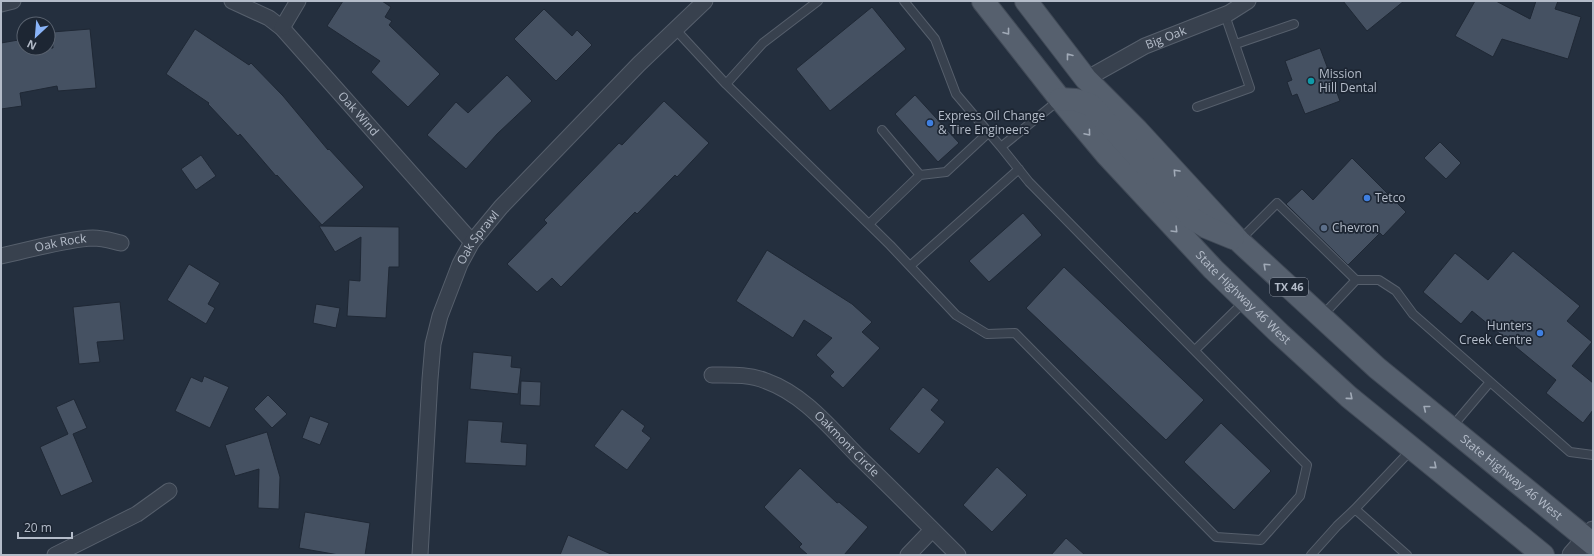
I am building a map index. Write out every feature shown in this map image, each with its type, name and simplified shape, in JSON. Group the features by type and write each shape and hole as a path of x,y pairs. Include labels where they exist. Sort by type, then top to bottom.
{"main road":[{"name":"State Highway 46 West","path":"983,1 1060,99 1106,154 1158,212 1245,300 1349,397 1543,555"},
{"path":"1002,1 1064,81 1073,86 1086,79"},
{"name":"State Highway 46 West","path":"1026,1 1086,79 1137,130 1239,241 1378,368 1451,428 1591,538"},
{"path":"1060,99 1076,100 1091,105 1193,219 1206,227 1239,241"}],"street":[{"path":"1,4 13,1"},
{"name":"Oak Wind","path":"232,1 257,12 282,28 472,242"},
{"path":"282,28 298,1"},
{"name":"Oak Sprawl","path":"420,555 430,379 434,344 440,316 460,264 472,242 501,207 639,64 705,1"},
{"name":"Big Oak","path":"1086,79 1145,46 1225,15 1248,1"},
{"name":"Oak Rock","path":"1,256 79,239 94,238 121,243"},
{"name":"Oakmont Circle","path":"712,375 743,375 766,380 806,404 823,419 958,555"},
{"path":"55,555 137,514 169,491"},
{"path":"908,555 932,530"},
{"path":"1572,555 1591,538"}],"lane":[{"path":"726,84 763,43 818,1"},
{"path":"676,30 726,84 869,224 956,315 987,334 1015,333 1216,537 1261,540 1300,496 1307,465 1019,169 956,94 935,39 904,1"},
{"path":"1197,106 1250,88 1225,15"},
{"path":"1236,44 1294,24"},
{"path":"1001,147 1060,99"},
{"path":"882,130 920,175"},
{"path":"869,224 920,175 946,172 989,132"},
{"path":"910,266 1019,169"},
{"path":"1239,241 1277,203 1356,280 1379,280 1396,291 1413,314 1570,452 1593,455"},
{"path":"1321,317 1356,280"},
{"path":"1195,350 1245,300"},
{"path":"1451,428 1490,382"},
{"path":"1311,555 1412,448"},
{"path":"1355,509 1407,555"}],"building":[{"path":"343,1 382,1 391,7 385,17 392,21 389,25 440,74 408,107 371,72 380,61 327,26"},
{"path":"1343,1 1404,1 1367,31"},
{"path":"1475,1 1496,1 1530,19 1536,1 1558,1 1555,9 1581,17 1568,59 1502,39 1493,57 1455,36"},
{"path":"872,7 906,49 830,111 796,69"},
{"path":"544,9 572,36 577,30 592,45 556,81 514,39"},
{"path":"90,29 96,88 58,91 57,86 20,93 22,106 1,109 1,43 16,40 16,56 56,56 56,32"},
{"path":"195,29 249,65 251,63 283,96 328,150 329,149 364,187 322,225 277,175 276,176 240,134 238,136 208,104 209,103 166,74"},
{"name":"Mission Hill Dental","path":"1320,48 1340,101 1305,114 1297,94 1292,96 1287,82 1292,80 1285,61"},
{"path":"507,75 532,101 497,134 466,169 427,135 456,102 468,113"},
{"path":"915,95 959,143 938,162 895,114"},
{"path":"664,101 709,143 677,177 675,175 637,214 635,212 561,287 552,278 537,292 507,264 547,223 544,220 619,143 622,145"},
{"path":"1440,142 1461,163 1446,179 1424,158"},
{"path":"201,155 216,176 196,190 181,169"},
{"path":"1352,158 1406,212 1383,236 1380,233 1348,265 1286,204 1302,189 1313,200"},
{"path":"1023,213 1042,235 989,282 969,261"},
{"path":"319,226 399,227 399,267 389,267 386,318 347,316 349,280 360,281 361,237 335,252"},
{"path":"767,250 852,304 872,322 862,332 880,348 843,388 830,376 834,372 816,355 832,338 804,320 793,338 736,301"},
{"name":"Hunters Creek Centre","path":"1513,251 1580,306 1567,321 1592,342 1572,366 1593,383 1593,410 1583,423 1546,393 1556,380 1472,311 1461,324 1423,292 1455,253 1488,280"},
{"path":"189,264 220,283 208,304 215,308 206,324 167,300"},
{"path":"1064,267 1204,400 1166,440 1026,308"},
{"path":"120,302 124,340 97,342 100,362 79,364 73,307"},
{"path":"316,304 340,308 336,328 313,323"},
{"path":"473,352 512,356 511,367 521,368 518,394 470,389"},
{"path":"204,376 229,387 210,428 175,411 191,377 202,382"},
{"path":"521,381 541,382 540,406 520,405"},
{"path":"923,387 939,400 931,410 945,422 919,454 889,429"},
{"path":"268,395 287,414 272,428 254,409"},
{"path":"74,399 87,428 73,434 93,482 61,496 40,447 68,434 56,407"},
{"path":"622,409 645,426 642,431 651,438 627,470 594,446"},
{"path":"310,416 329,423 320,445 302,438"},
{"path":"468,420 503,422 501,442 527,444 526,466 465,463"},
{"path":"1221,423 1271,471 1234,510 1184,462"},
{"path":"267,432 280,477 279,509 258,508 259,469 235,476 225,445"},
{"path":"997,467 1027,495 992,532 963,505"},
{"path":"800,468 837,503 839,502 868,527 844,555 808,555 799,547 802,544 764,507"},
{"path":"305,512 370,523 365,555 339,555 299,548"},
{"path":"568,535 613,555 560,555"},
{"path":"1066,538 1085,555 1051,555"}],"place":[{"name":"Mission Hill Dental","path":"1311,81"},
{"name":"Express Oil Change & Tire Engineers","path":"930,123"},
{"name":"Tetco","path":"1367,198"},
{"name":"Chevron","path":"1324,228"},
{"name":"Hunters Creek Centre","path":"1540,333"}]}
